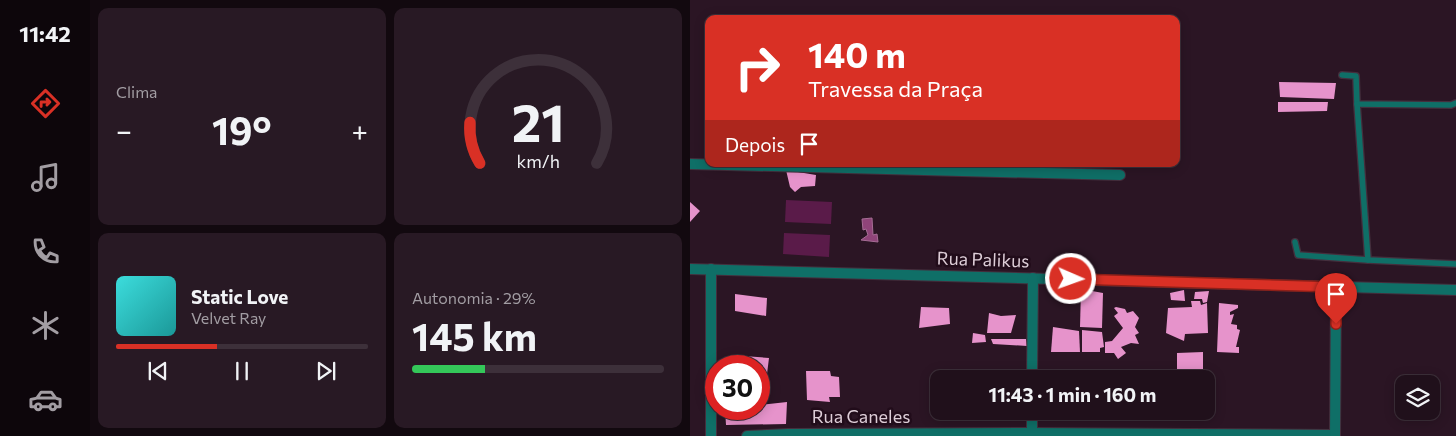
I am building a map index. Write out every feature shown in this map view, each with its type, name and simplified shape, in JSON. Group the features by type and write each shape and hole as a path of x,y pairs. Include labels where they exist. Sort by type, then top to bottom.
{"street":[{"path":"690,164 705,164"},
{"path":"807,167 1120,175"},
{"name":"Rua Palikus","path":"690,268 1456,290"},
{"path":"711,269 711,436"},
{"path":"1032,370 1033,278"},
{"path":"1335,436 1336,287"},
{"path":"1032,420 1032,434"},
{"name":"Rua Caneles","path":"746,436 1032,434 1335,436"}],"lane":[{"path":"1342,75 1356,76 1368,260"},
{"path":"1357,104 1451,106 1456,103"},
{"path":"1295,242 1298,256 1456,264"}],"shaded area":[{"path":"786,200 832,202 831,224 785,222"},
{"path":"872,218 873,235 877,234 878,242 861,240 868,235 866,229 863,230 862,219"},
{"path":"784,233 830,235 829,257 783,254"}],"building":[{"path":"1279,82 1336,83 1334,99 1280,97"},
{"path":"1278,102 1328,102 1327,111 1278,112"},
{"path":"786,170 816,175 815,186 801,187 795,192 790,187"},
{"path":"690,202 700,211 690,222"},
{"path":"1081,289 1103,293 1102,328 1080,327"},
{"path":"1184,290 1185,301 1171,300 1170,293"},
{"path":"1209,291 1207,302 1203,303 1202,299 1194,299 1195,292"},
{"path":"735,294 767,298 766,316 735,311"},
{"path":"1191,301 1200,301 1201,305 1207,303 1208,333 1185,334 1184,341 1166,333 1168,308 1192,307"},
{"path":"1219,303 1238,305 1238,308 1230,312 1230,315 1234,314 1231,324 1237,325 1237,329 1240,330 1236,347 1239,347 1239,353 1217,352"},
{"path":"921,307 949,308 950,324 919,328"},
{"path":"1114,308 1125,309 1127,313 1133,311 1139,318 1135,327 1139,333 1135,335 1139,344 1131,343 1121,347 1126,353 1118,359 1114,353 1105,353 1105,342 1112,341 1123,328 1114,316 1118,313"},
{"path":"989,313 1001,316 1016,315 1011,333 987,333"},
{"path":"1053,327 1079,331 1080,352 1051,352"},
{"path":"1082,330 1102,332 1104,347 1100,348 1100,352 1082,352"},
{"path":"973,333 985,335 986,342 972,343"},
{"path":"991,339 1026,339 1027,346 993,344"},
{"path":"1203,352 1203,370 1177,370 1177,353"},
{"path":"806,371 830,371 831,376 839,377 840,397 829,397 830,402 807,400"},
{"path":"787,402 786,424 726,425 726,420 770,420 770,404"}],"route":[{"path":"1071,279 1336,287 1336,324"}]}
